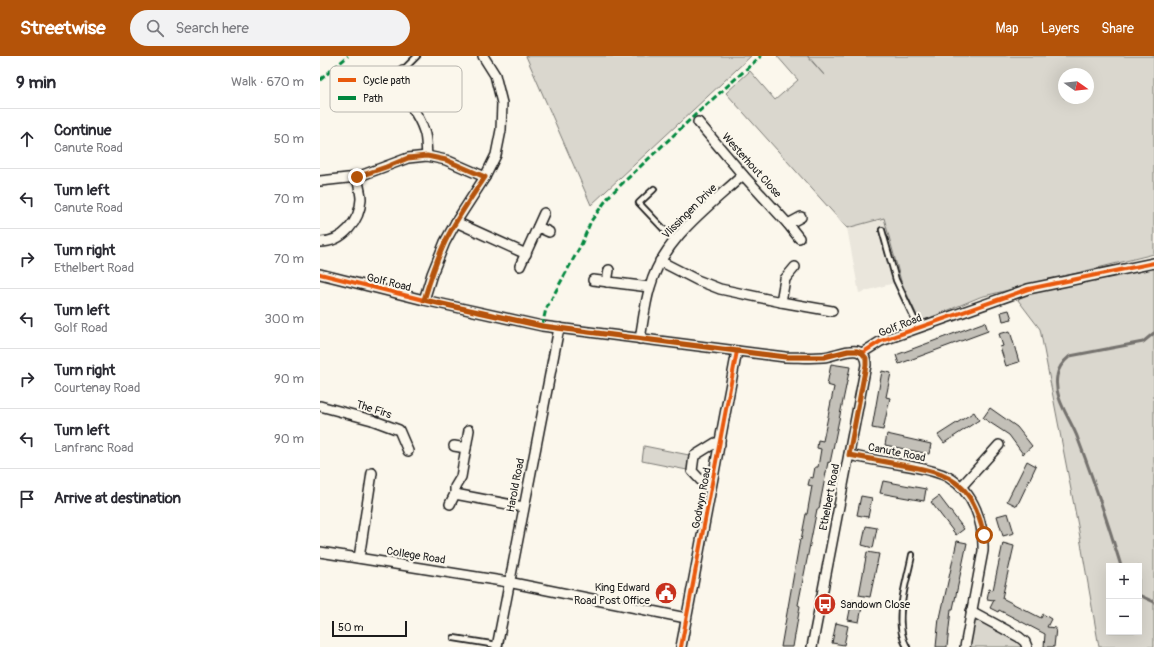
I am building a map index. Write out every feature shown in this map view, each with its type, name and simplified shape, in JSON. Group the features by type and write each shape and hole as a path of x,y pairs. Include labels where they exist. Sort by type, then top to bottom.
{"street":[{"path":"424,300 432,274 445,242 485,177 496,155 501,130 502,103 495,75 483,56"},
{"path":"414,112 418,117 424,132 427,156"},
{"name":"Westerhout Close","path":"698,122 743,176 788,224 799,238"},
{"path":"320,181 357,177 408,158 427,156 446,160 485,177"},
{"name":"Vlissingen Drive","path":"640,338 650,287 660,261 674,240 743,176"},
{"path":"320,242 326,242 338,238 349,230 357,216 361,198 357,177"},
{"path":"520,266 544,213"},
{"path":"788,224 801,217"},
{"path":"456,222 526,254"},
{"path":"538,227 549,232"},
{"path":"660,261 709,285 781,302 832,310"},
{"name":"Golf Road","path":"320,274 424,300 542,326 786,357 824,357 848,351 857,351 862,353 881,341 1028,288 1154,263"},
{"path":"781,302 785,279 795,267"},
{"path":"607,282 609,270"},
{"path":"593,280 650,287"},
{"name":"Harold Road","path":"497,646 508,582 558,328"},
{"name":"Godwyn Road","path":"681,647 737,351"},
{"name":"Ethelbert Road","path":"812,647 866,365 866,358 862,353"},
{"name":"The Firs","path":"320,406 372,420 399,430 408,452"},
{"path":"450,504 455,494 455,487 461,477 469,430"},
{"path":"711,488 706,486 692,471 694,456 715,443 720,444"},
{"path":"961,487 999,445"},
{"path":"454,446 466,448"},
{"name":"Canute Road","path":"849,455 931,470 948,477 961,487 972,502 980,520 984,535 983,551 965,647"},
{"path":"359,558 372,473"},
{"path":"455,494 523,507"},
{"name":"College Road","path":"320,552 508,582 686,618"},
{"path":"971,612 1019,637 1025,642 1027,647"}],"lane":[{"path":"407,66 418,56"},
{"path":"654,189 639,203 674,240"},
{"path":"882,230 896,280 918,327"},
{"path":"906,647 899,618 912,554"},
{"path":"454,638 497,646"}],"shaded area":[{"path":"526,56 751,56 591,205"},
{"path":"777,56 807,56 825,76 808,56 1154,56 1154,254 980,297 920,322 901,281 884,218 847,228 726,93 750,71 775,100 798,80"},
{"path":"884,217 901,281 859,293 847,228"},
{"path":"1154,267 1154,647 1099,647 1078,526 1040,329 1018,300 1022,295 1036,290"},
{"path":"644,446 694,456 692,471 642,461"},
{"path":"971,611 1027,647 965,647"}],"building":[{"path":"1009,310 1012,319 1003,321 1001,312"},
{"path":"985,322 988,331 899,364 896,355"},
{"path":"1010,331 1019,362 1006,366 1000,347 1003,346 999,334"},
{"path":"831,364 850,367 830,463 828,462 819,509 817,509 798,605 800,606 793,647 781,647 800,539 801,540 812,486 808,485 810,477 813,478 815,467 818,467 821,449 817,448 818,440 823,441 834,387 827,385"},
{"path":"882,371 891,373 886,397 890,398 883,430 872,428"},
{"path":"990,408 1017,427 1032,446 1023,454 1009,435 983,418"},
{"path":"974,412 979,420 944,443 938,435"},
{"path":"887,434 931,444 929,454 885,445"},
{"path":"1027,461 1036,466 1017,506 1007,501"},
{"path":"883,481 926,489 924,501 880,493"},
{"path":"861,496 872,498 868,517 857,515"},
{"path":"939,496 964,529 956,535 931,502"},
{"path":"1008,513 1014,533 1003,536 997,516"},
{"path":"866,526 877,528 873,548 862,545"},
{"path":"957,541 967,543 953,609 951,609 947,647 936,647 939,618"},
{"path":"1003,543 1014,546 1002,598 1041,618 1043,614 1051,619 1047,627 1056,628 1054,647 1044,647 1045,634 999,610 998,612 990,608 994,600 987,599 989,589 993,590"},
{"path":"867,552 879,554 870,597 859,595"},
{"path":"852,600 863,602 859,622 848,620"},
{"path":"836,623 848,626 844,645 832,643"}],"waterway":[{"path":"1120,563 1101,502 1084,455 1075,431 1060,401 1056,384 1057,376 1062,365 1070,356 1143,342 1154,333"},
{"path":"1142,596 1154,602"}],"marked path":[{"path":"336,66 348,56"},
{"path":"542,326 546,309 581,245 591,221 610,195 695,115 761,56"},
{"path":"320,80 330,71"}],"cycle path":[{"path":"320,274 424,300 542,326 785,357 824,357 848,351 857,351 862,353 881,341 1028,289 1154,263"},
{"path":"681,647 737,351"}],"place":[{"name":"King Edward Road Post Office","path":"666,593"},
{"name":"Sandown Close","path":"825,604"}],"route":[{"path":"357,177 408,158 427,156 446,160 485,177 445,242 432,274 424,300 542,326 786,357 824,357 848,351 857,351 862,353 866,358 866,365 849,455 931,470 948,477 961,487 972,502 980,520 984,535"}]}
